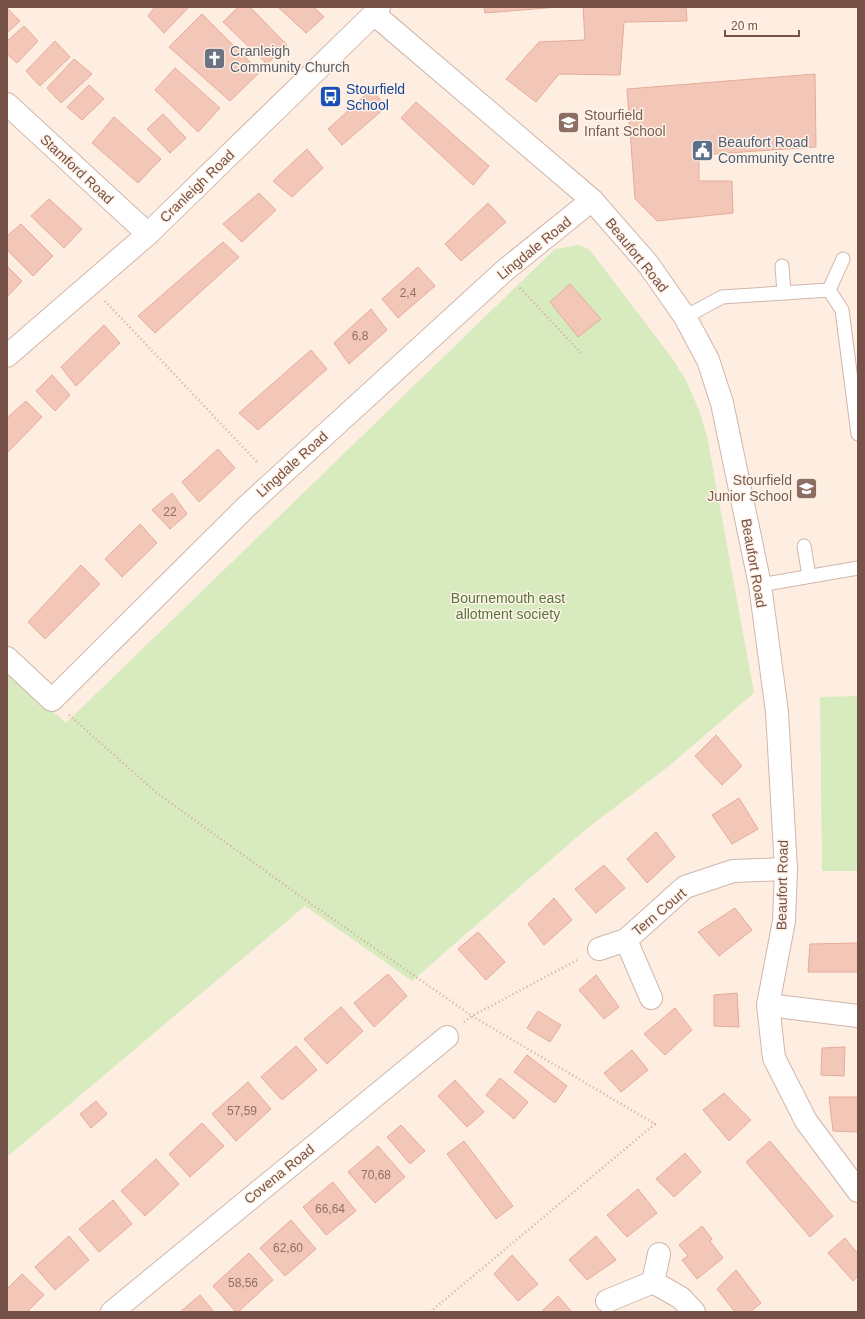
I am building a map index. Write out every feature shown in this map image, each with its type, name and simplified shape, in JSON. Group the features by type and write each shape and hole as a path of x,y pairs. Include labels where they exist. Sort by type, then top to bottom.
{"street":[{"name":"Beaufort Road","path":"373,9 592,200 648,264 685,317 708,360 722,403 760,585 777,712 786,869 784,921 768,1005 774,1058 806,1121 858,1191"},
{"name":"Cranleigh Road","path":"7,356 148,234 373,9"},
{"name":"Stamford Road","path":"7,104 148,234"},
{"name":"Lingdale Road","path":"52,700 274,480 504,271 592,200"},
{"path":"7,658 52,700"},
{"name":"Tern Court","path":"599,949 626,940 685,887 733,871 786,869"},
{"name":"Tern Court","path":"626,940 651,998"},
{"path":"768,1005 858,1016"},
{"name":"Covena Road","path":"112,1312 447,1037"},
{"path":"653,1282 659,1254"},
{"path":"607,1301 653,1282"},
{"path":"653,1282 681,1298 694,1312"}],"lane":[{"path":"829,290 843,259"},
{"path":"782,266 784,293"},
{"path":"685,317 722,297 829,290"},
{"path":"829,290 842,310 858,434"},
{"path":"804,546 809,576"},
{"path":"760,585 858,568"}],"path":[{"path":"504,271 581,353"},
{"path":"90,285 274,480"},
{"path":"52,700 158,793 307,901 472,1016 655,1124 430,1312"},
{"path":"447,1037 472,1016 599,949"}],"green space":[{"name":"Bournemouth east allotment society","path":"579,245 589,249 669,354 686,380 699,410 707,436 754,693 669,766 585,830 412,981 305,906 7,1157 7,670 66,723 555,249"},
{"path":"858,696 858,871 822,871 820,697"}],"building":[{"path":"155,7 189,7 164,33 148,16"},
{"path":"238,7 250,7 287,45 267,64 223,22"},
{"path":"278,7 314,7 324,17 306,33"},
{"path":"484,7 558,7 485,13"},
{"path":"583,7 686,7 687,21 624,22 620,75 559,74 536,102 506,79 539,42 585,40"},
{"path":"7,8 20,21 7,33"},
{"name":"Cranleigh Community Church","path":"202,14 260,72 230,101 169,47"},
{"path":"24,26 38,41 17,63 7,54 7,41"},
{"path":"55,41 70,57 40,86 26,71"},
{"path":"74,59 92,74 61,103 47,88"},
{"path":"175,68 220,108 198,132 155,90"},
{"name":"Beaufort Road Community Centre","path":"815,74 816,147 699,155 699,181 732,181 733,213 657,221 635,199 627,89"},
{"path":"89,85 104,99 82,120 67,107"},
{"path":"372,89 386,107 342,145 328,129"},
{"path":"416,102 489,166 473,185 401,118"},
{"path":"163,114 186,138 170,153 147,129"},
{"path":"114,117 161,159 138,183 92,143"},
{"path":"307,149 323,168 292,197 273,181"},
{"path":"259,193 276,210 242,242 223,224"},
{"path":"49,199 82,229 64,248 31,216"},
{"path":"488,203 506,222 461,261 445,244"},
{"path":"21,224 53,256 33,276 7,250 7,236"},
{"path":"223,242 239,257 155,333 138,316"},
{"path":"7,266 22,281 7,297"},
{"path":"418,267 435,286 398,318 382,299"},
{"path":"570,284 601,319 578,337 550,302"},
{"path":"371,309 387,330 349,364 334,343"},
{"path":"104,325 120,343 76,386 61,367"},
{"path":"311,350 327,369 258,430 239,413"},
{"path":"52,375 70,395 55,411 36,391"},
{"path":"26,401 42,417 7,453 7,418"},
{"path":"218,449 235,468 199,502 182,482"},
{"path":"172,493 187,514 170,529 152,510"},
{"path":"140,524 157,543 122,577 105,559"},
{"path":"81,565 100,584 45,639 28,622"},
{"path":"716,735 742,766 722,785 695,756"},
{"path":"739,798 758,829 732,844 712,815"},
{"path":"656,832 675,857 647,883 627,859"},
{"path":"604,865 625,888 596,913 575,889"},
{"path":"554,898 572,920 544,945 528,924"},
{"path":"735,908 752,930 719,956 698,932"},
{"path":"478,932 505,962 486,980 458,949"},
{"path":"858,943 858,972 808,972 810,944"},
{"path":"388,974 407,996 374,1027 354,1003"},
{"path":"596,975 619,1007 604,1019 579,990"},
{"path":"737,993 739,1027 714,1026 714,995"},
{"path":"341,1007 363,1031 327,1064 304,1039"},
{"path":"675,1008 692,1030 665,1055 644,1034"},
{"path":"538,1011 561,1025 550,1042 527,1028"},
{"path":"296,1046 317,1070 282,1100 261,1077"},
{"path":"845,1047 844,1076 821,1075 822,1048"},
{"path":"632,1050 648,1070 621,1092 604,1073"},
{"path":"527,1055 567,1086 555,1103 514,1072"},
{"path":"500,1078 528,1102 514,1119 486,1095"},
{"path":"455,1080 484,1112 467,1127 438,1096"},
{"path":"248,1082 271,1109 236,1141 212,1114"},
{"path":"724,1093 751,1120 729,1141 703,1110"},
{"path":"829,1097 858,1097 858,1132 833,1131"},
{"path":"96,1101 107,1114 91,1128 80,1114"},
{"path":"202,1123 224,1146 190,1177 169,1154"},
{"path":"401,1125 425,1151 410,1164 387,1137"},
{"path":"464,1141 513,1206 496,1219 447,1154"},
{"path":"770,1141 833,1216 810,1237 746,1162"},
{"path":"378,1146 405,1177 375,1203 348,1172"},
{"path":"685,1153 701,1172 674,1197 656,1179"},
{"path":"156,1159 179,1184 145,1216 121,1191"},
{"path":"333,1182 356,1211 326,1235 303,1207"},
{"path":"638,1189 657,1213 627,1237 607,1215"},
{"path":"113,1200 132,1224 99,1252 79,1229"},
{"path":"291,1220 316,1249 285,1276 260,1248"},
{"path":"702,1226 712,1239 710,1241 723,1258 697,1279 682,1260 688,1256 679,1245"},
{"path":"69,1236 89,1260 55,1290 35,1267"},
{"path":"596,1236 616,1260 587,1280 569,1260"},
{"path":"845,1238 858,1254 858,1276 853,1281 828,1253"},
{"path":"249,1253 273,1280 238,1312 236,1312 213,1286"},
{"path":"512,1255 538,1284 518,1301 494,1274"},
{"path":"736,1270 761,1303 750,1312 735,1312 717,1289"},
{"path":"22,1274 44,1295 27,1312 7,1312 7,1289"},
{"path":"200,1295 214,1312 180,1312"},
{"path":"558,1296 572,1312 541,1312"}],"place":[{"name":"Cranleigh Community Church","path":"215,59"},
{"name":"Stourfield School","path":"330,97"},
{"name":"Stourfield Infant School","path":"569,123"},
{"name":"Beaufort Road Community Centre","path":"702,150"},
{"name":"Stourfield Junior School","path":"807,488"}]}
